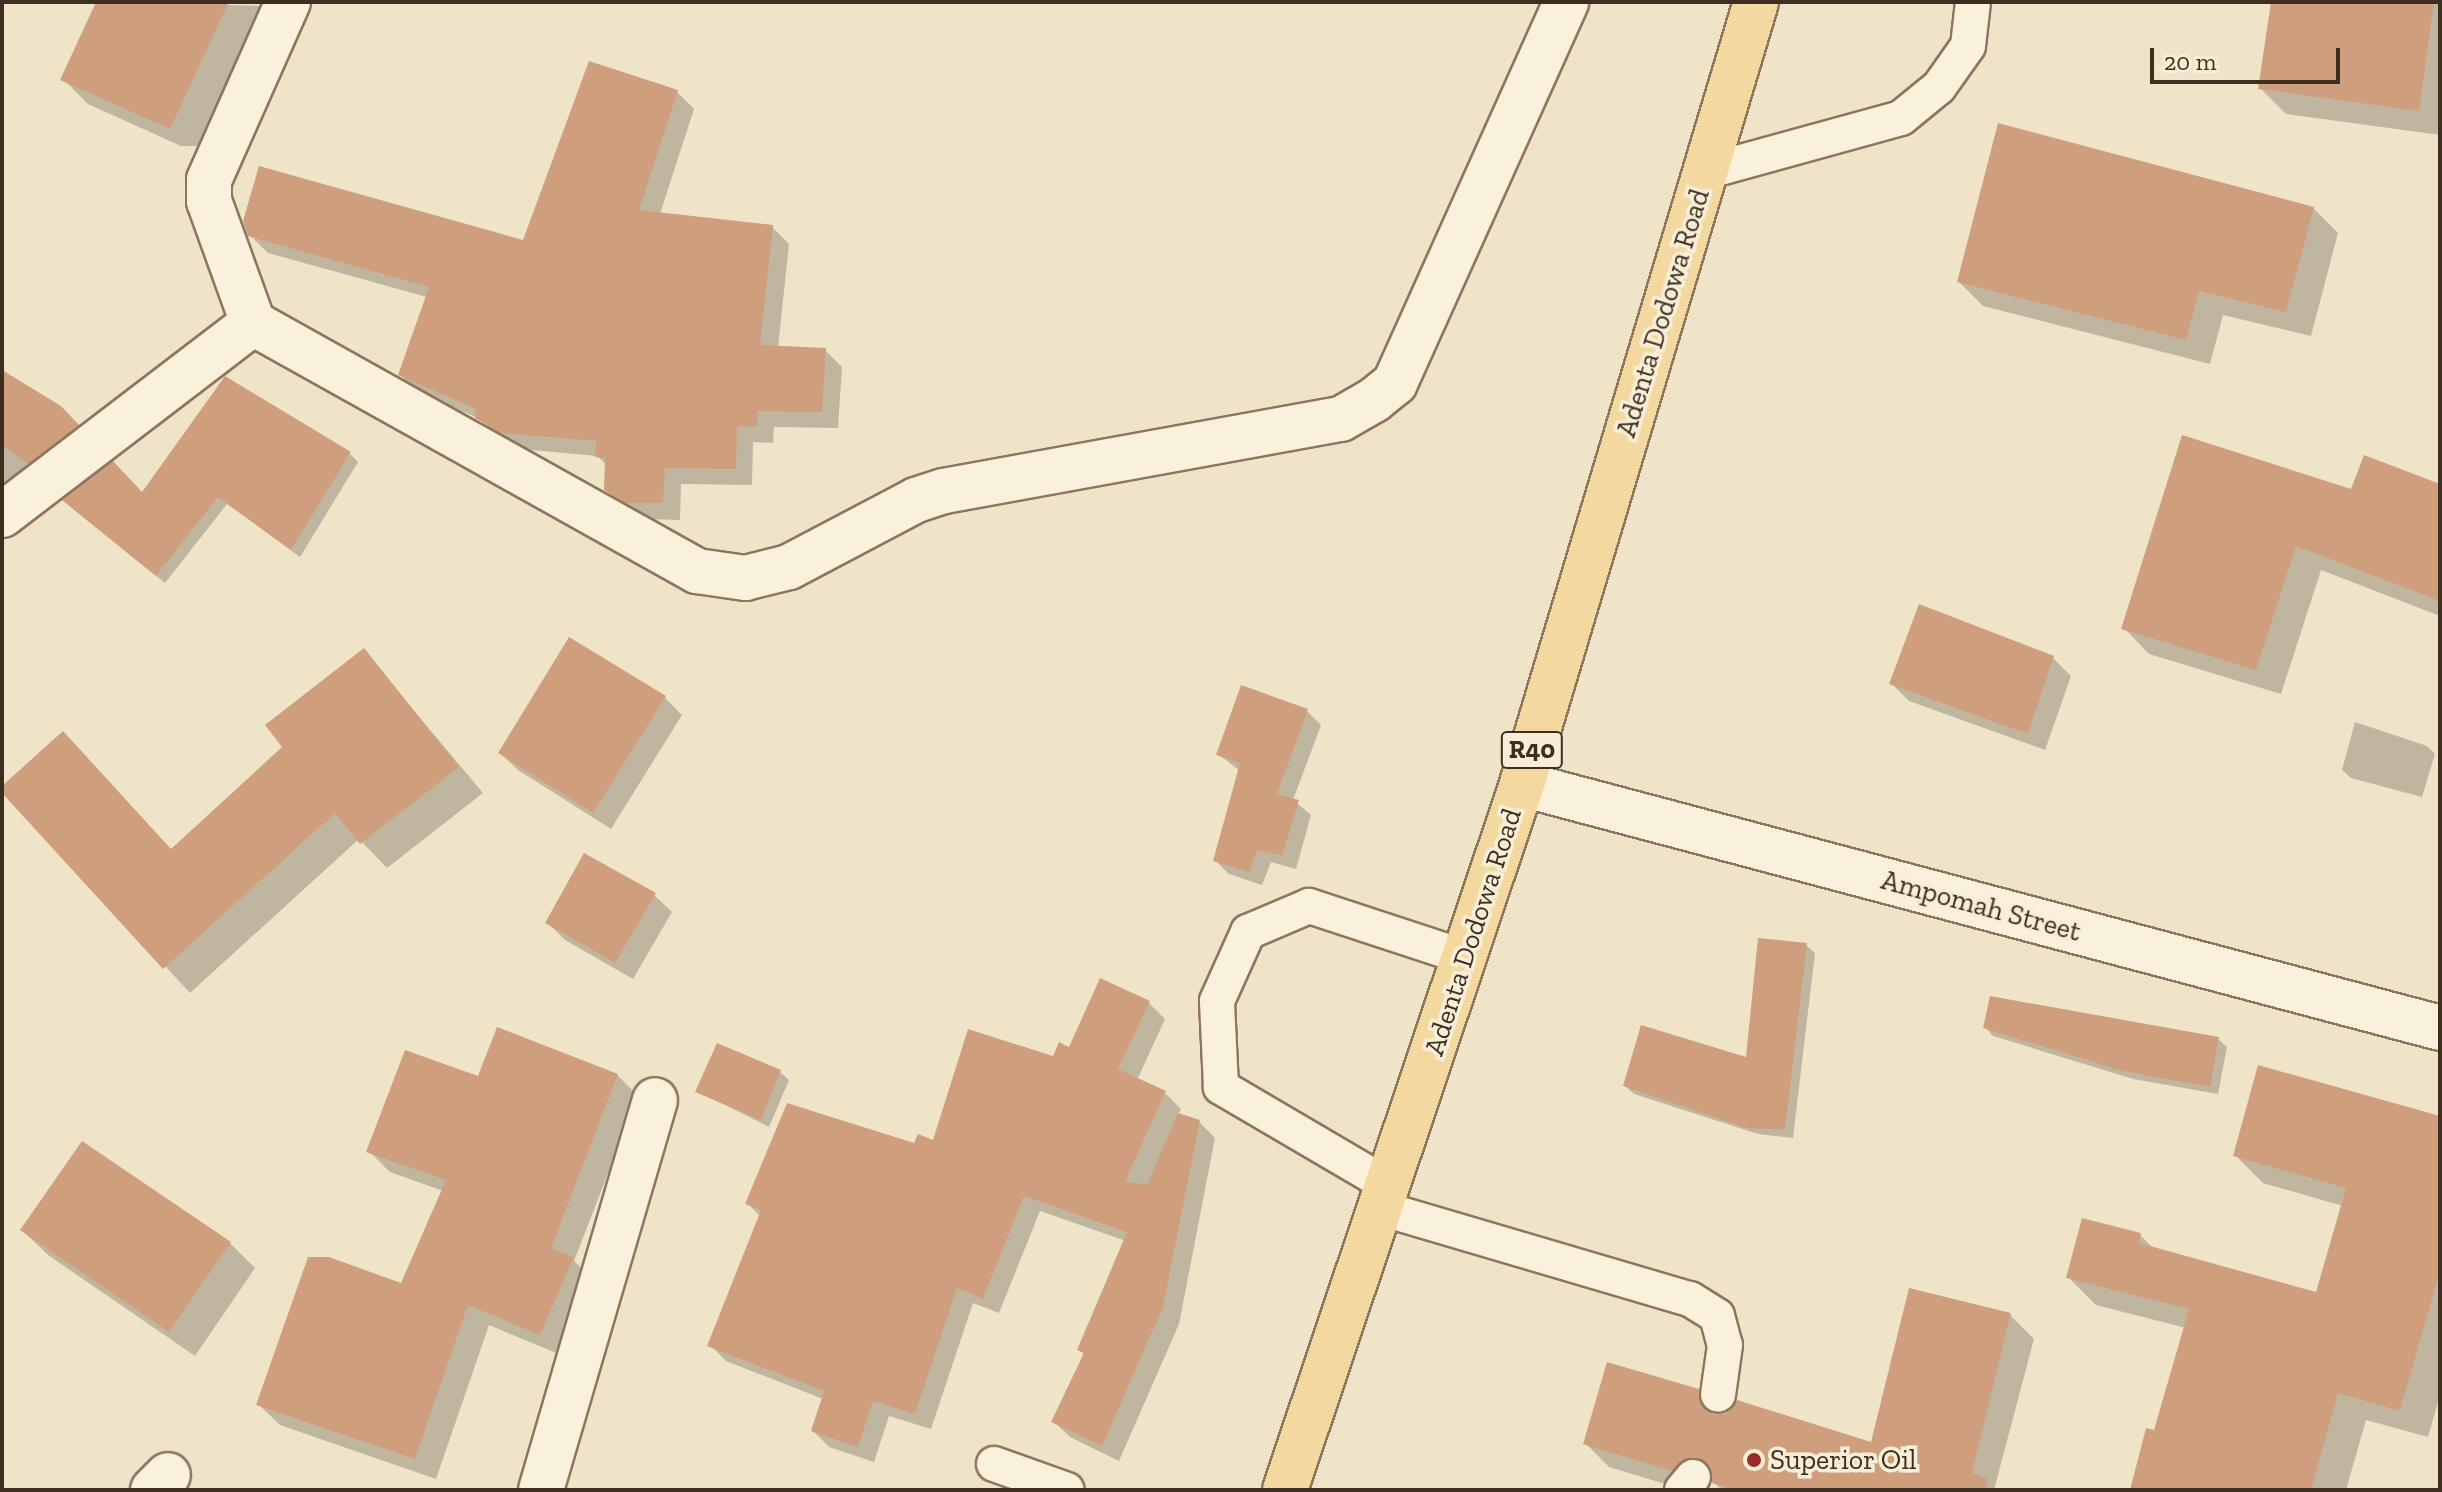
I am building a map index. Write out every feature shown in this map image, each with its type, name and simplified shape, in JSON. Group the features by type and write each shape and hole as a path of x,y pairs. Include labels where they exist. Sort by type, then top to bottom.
{"main road":[{"name":"Adenta Dodowa Road","path":"1285,1490 1522,784 1756,2"}],"street":[{"path":"288,2 209,180 209,201 253,323 697,571 745,578 775,571 944,491 1341,419 1374,400 1395,383 1566,2"},
{"path":"2,515 253,323"},
{"name":"Ampomah Street","path":"1522,784 2440,1028"},
{"path":"541,1490 655,1100"}],"lane":[{"path":"1705,172 1901,118 1939,87 1968,46 1973,2"},
{"path":"1464,957 1309,906 1248,932 1217,1001 1221,1087 1384,1196 1690,1299 1717,1316 1725,1345 1718,1395"},
{"path":"994,1464 1067,1490"}],"building":[{"path":"96,2 229,2 170,129 60,80"},
{"path":"2271,2 2434,2 2419,111 2258,89"},
{"path":"589,61 678,90 639,210 773,225 760,345 826,348 822,412 758,411 757,427 737,426 736,469 665,468 663,503 626,503 604,490 605,458 595,457 596,441 501,433 475,418 476,409 398,375 429,287 248,236 243,221 259,166 523,240"},
{"path":"1998,123 2314,207 2286,312 2199,291 2186,340 1957,282"},
{"path":"2,370 61,406 79,425 28,464 2,445"},
{"path":"225,376 351,452 291,550 218,497 156,576 62,500 113,461 142,492"},
{"path":"2182,435 2351,489 2364,455 2440,484 2440,601 2296,546 2256,670 2121,629"},
{"path":"1919,604 2054,656 2028,734 1889,684"},
{"path":"569,637 666,696 593,813 498,753"},
{"path":"364,648 459,767 360,844 335,813 163,969 2,793 2,786 63,731 171,849 282,747 265,725"},
{"path":"1241,685 1308,709 1277,794 1299,800 1282,856 1257,850 1249,872 1213,861 1240,763 1216,755"},
{"path":"584,853 656,893 615,963 545,923"},
{"path":"1758,938 1807,943 1785,1130 1747,1128 1623,1086 1641,1025 1746,1057"},
{"path":"1100,978 1150,1001 1118,1069 1166,1091 1125,1181 1147,1185 1178,1113 1200,1120 1163,1307 1102,1446 1051,1422 1084,1353 1077,1350 1127,1232 1024,1196 983,1299 957,1288 915,1414 873,1401 858,1447 811,1431 824,1391 707,1346 761,1210 745,1204 787,1103 914,1143 918,1134 933,1140 968,1029 1053,1056 1059,1042 1069,1047"},
{"path":"1990,996 2219,1037 2210,1087 2123,1071 1983,1028"},
{"path":"497,1027 618,1074 551,1248 574,1257 540,1335 468,1305 415,1459 256,1405 308,1257 329,1257 401,1283 446,1180 366,1152 405,1050 478,1076"},
{"path":"717,1043 781,1070 761,1120 695,1092"},
{"path":"2258,1065 2440,1116 2440,1271 2400,1411 2338,1393 2311,1490 2130,1490 2146,1428 2154,1430 2189,1309 2066,1278 2082,1218 2141,1233 2139,1243 2316,1292 2346,1188 2233,1156"},
{"path":"82,1141 231,1242 169,1332 20,1230"},
{"path":"1909,1288 2011,1313 1972,1473 1988,1478 1986,1490 1735,1490 1712,1483 1711,1470 1697,1458 1686,1459 1672,1471 1583,1444 1607,1362 1699,1389 1700,1403 1714,1415 1726,1413 1737,1400 1871,1442"}],"place":[{"name":"Superior Oil","path":"1754,1460"}]}
